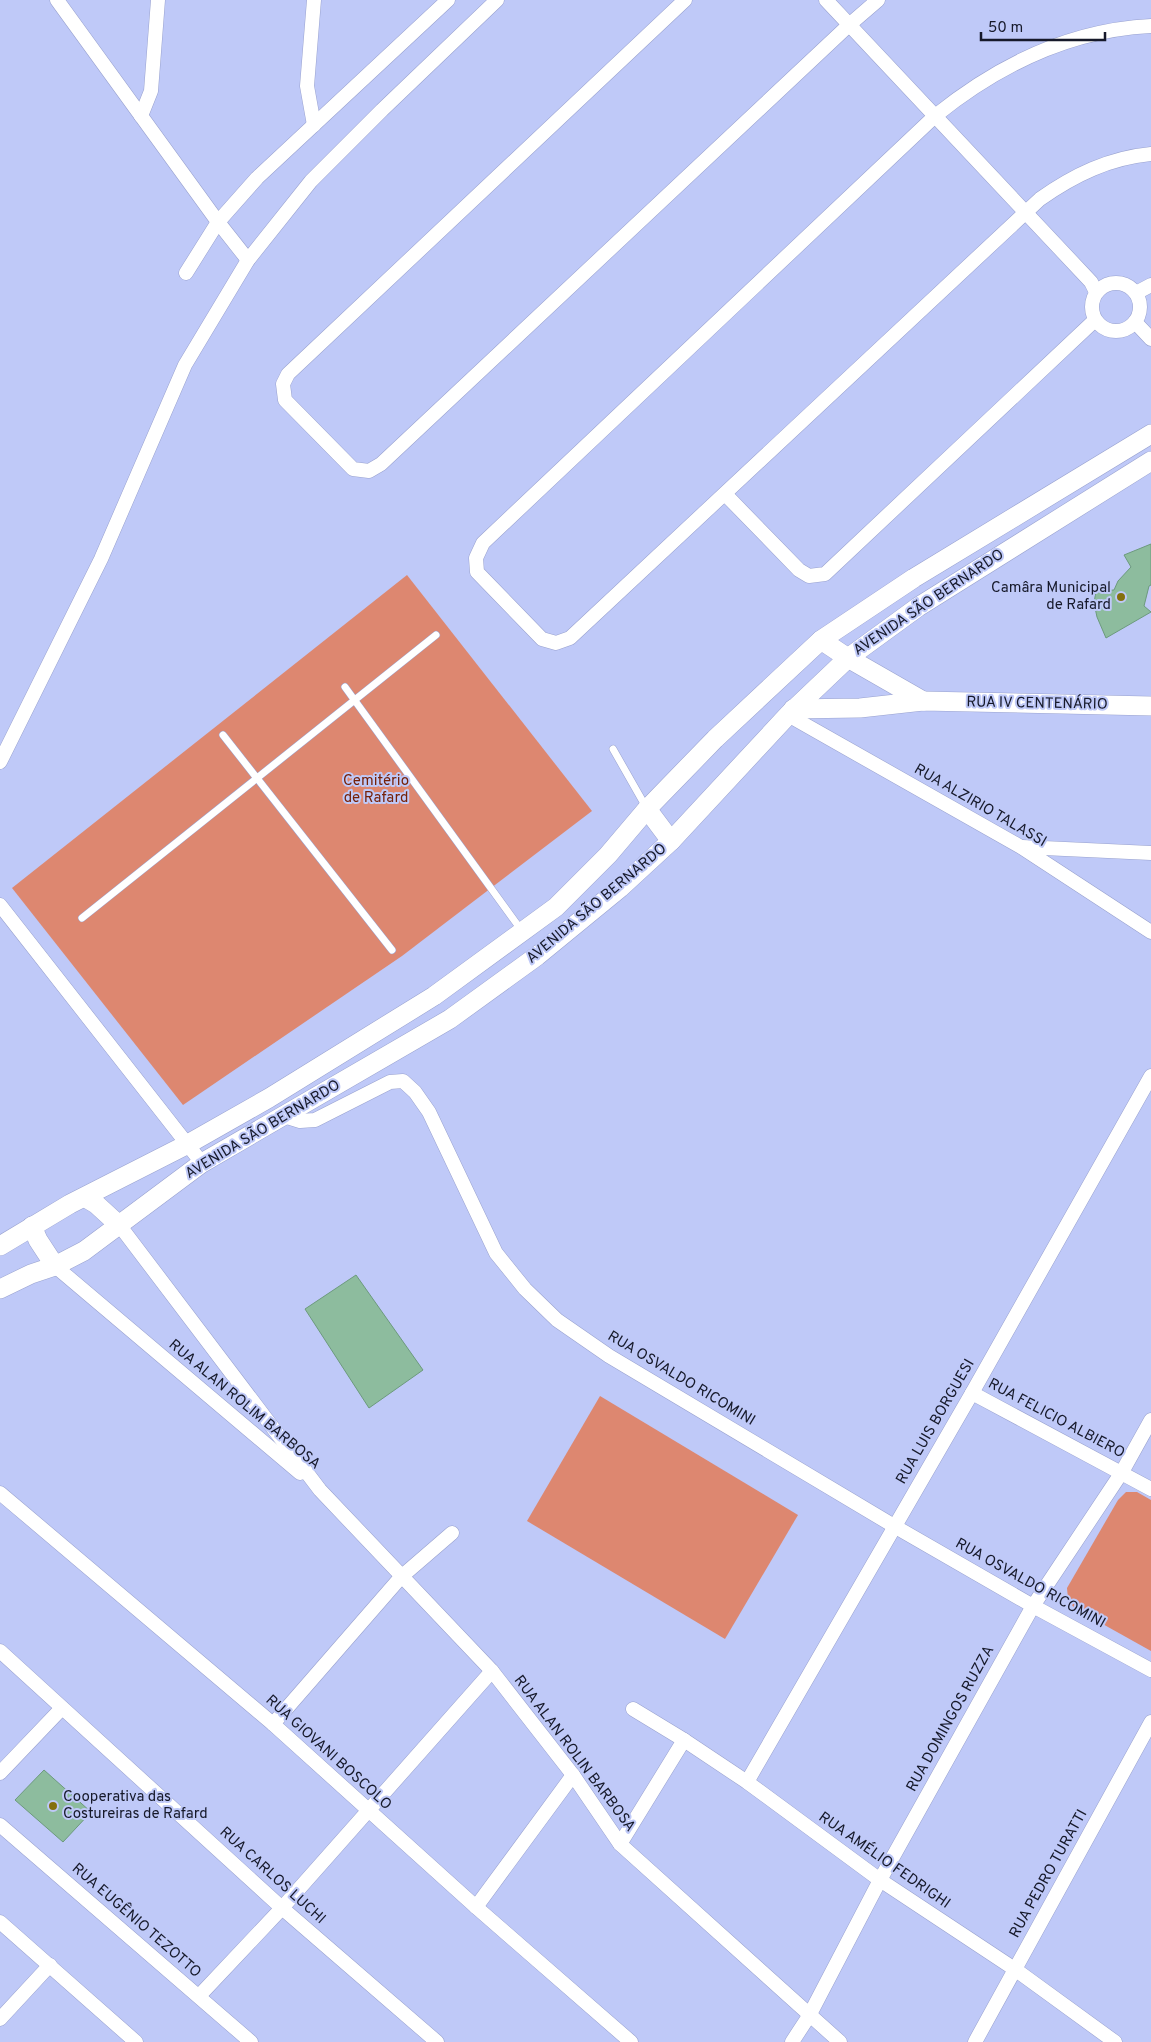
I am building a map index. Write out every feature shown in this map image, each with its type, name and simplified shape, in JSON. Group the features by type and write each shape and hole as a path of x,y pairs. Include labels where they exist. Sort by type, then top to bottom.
{"main road":[{"name":"AVENIDA SÃO BERNARDO","path":"0,1246 32,1226 188,1144 269,1098 434,996 556,907 608,855 648,809 715,739 821,640 914,578 1151,434"},
{"name":"AVENIDA SÃO BERNARDO","path":"0,1289 31,1274 55,1266 84,1251 202,1163 450,1019 537,956 620,888 671,841 791,712 848,658 918,607 1151,461"},
{"name":"RUA IV CENTENÁRIO","path":"821,640 848,658 923,701"},
{"name":"RUA IV CENTENÁRIO","path":"791,712 860,708 923,701 1151,706"},
{"path":"648,809 671,841"},
{"path":"434,996 450,1019"},
{"path":"86,1198 96,1204 120,1226"},
{"path":"32,1226 38,1240 55,1266"}],"street":[{"path":"57,0 218,222 248,260"},
{"path":"141,116 151,91 158,0"},
{"path":"314,0 307,86 314,125"},
{"path":"186,273 218,222 258,178 448,0"},
{"path":"0,762 101,559 185,365 248,260 311,181 497,0"},
{"path":"685,0 288,374 283,384 285,400 353,468 369,471 381,464 849,25 878,0"},
{"path":"826,0 1091,282 1096,292"},
{"path":"1151,26 1086,36 1028,56 975,86 935,116 483,543 476,558 477,572 542,639 556,643 563,641 577,631 725,494 1025,212 1058,186 1078,175 1119,159 1151,154"},
{"path":"1116,282 1131,288 1136,293 1140,308 1135,322 1123,330 1115,332 1101,326 1095,320 1091,306 1096,292 1109,283 1116,282"},
{"path":"1136,293 1151,285"},
{"path":"725,494 799,570 809,576 824,574 1095,320"},
{"path":"1135,322 1151,339"},
{"name":"RUA ALZIRIO TALASSI","path":"791,712 1021,847 1151,932"},
{"path":"1021,847 1151,853"},
{"path":"0,905 202,1163"},
{"name":"RUA LUIS BORGUESI","path":"746,1782 972,1393 1151,1076"},
{"name":"RUA OSVALDO RICOMINI","path":"284,1116 300,1121 314,1120 390,1082 403,1081 415,1092 429,1112 496,1253 525,1289 557,1320 609,1356 894,1526 1151,1670"},
{"name":"RUA ALAN ROLIM BARBOSA","path":"120,1226 320,1490"},
{"name":"RUA ALAN ROLIM BARBOSA","path":"55,1266 320,1490"},
{"name":"RUA FELICIO ALBIERO","path":"972,1393 1151,1488"},
{"name":"RUA DOMINGOS RUZZA","path":"792,2042 809,2016 880,1880 1034,1606 1122,1472 1151,1420"},
{"name":"RUA ALAN ROLIN BARBOSA","path":"320,1490 492,1671 573,1775 620,1844 840,2042"},
{"name":"RUA GIOVANI BOSCOLO","path":"0,1493 273,1724 476,1907 631,2042"},
{"path":"273,1724 401,1577 452,1534"},
{"name":"RUA CARLOS LUCHI","path":"0,1651 282,1908 437,2042"},
{"path":"199,1996 282,1908 492,1671"},
{"path":"0,1773 62,1708"},
{"name":"RUA AMÉLIO FEDRIGHI","path":"633,1709 684,1740 746,1782 880,1880 1016,1970 1114,2042"},
{"name":"RUA PEDRO TURATTI","path":"975,2042 1151,1722"},
{"path":"620,1844 684,1740"},
{"path":"476,1907 573,1775"},
{"name":"RUA EUGÊNIO TEZOTTO","path":"0,1825 251,2042"},
{"path":"0,1922 136,2042"},
{"path":"0,2019 50,1965"}],"lane":[{"path":"82,918 436,635"},
{"path":"345,687 523,931"},
{"path":"222,735 392,950"},
{"path":"613,749 648,809"}],"green space":[{"name":"Cemitério de Rafard","path":"407,575 592,811 402,956 183,1105 12,888"},
{"path":"600,1396 798,1515 725,1639 527,1521"},
{"path":"1126,1492 1137,1492 1151,1500 1151,1651 1074,1608 1068,1599 1067,1588 1118,1500"}],"building":[{"name":"Camâra Municipal de Rafard","path":"1151,544 1151,585 1149,586 1144,606 1151,612 1106,638 1097,617 1094,603 1096,591 1114,590 1118,581 1131,567 1124,555"},
{"path":"356,1275 423,1370 369,1408 305,1309"},
{"name":"Cooperativa das Costureiras de Rafard","path":"44,1770 91,1812 63,1842 15,1800"}],"place":[{"name":"Camâra Municipal de Rafard","path":"1121,597"},
{"name":"Cooperativa das Costureiras de Rafard","path":"53,1806"}]}
